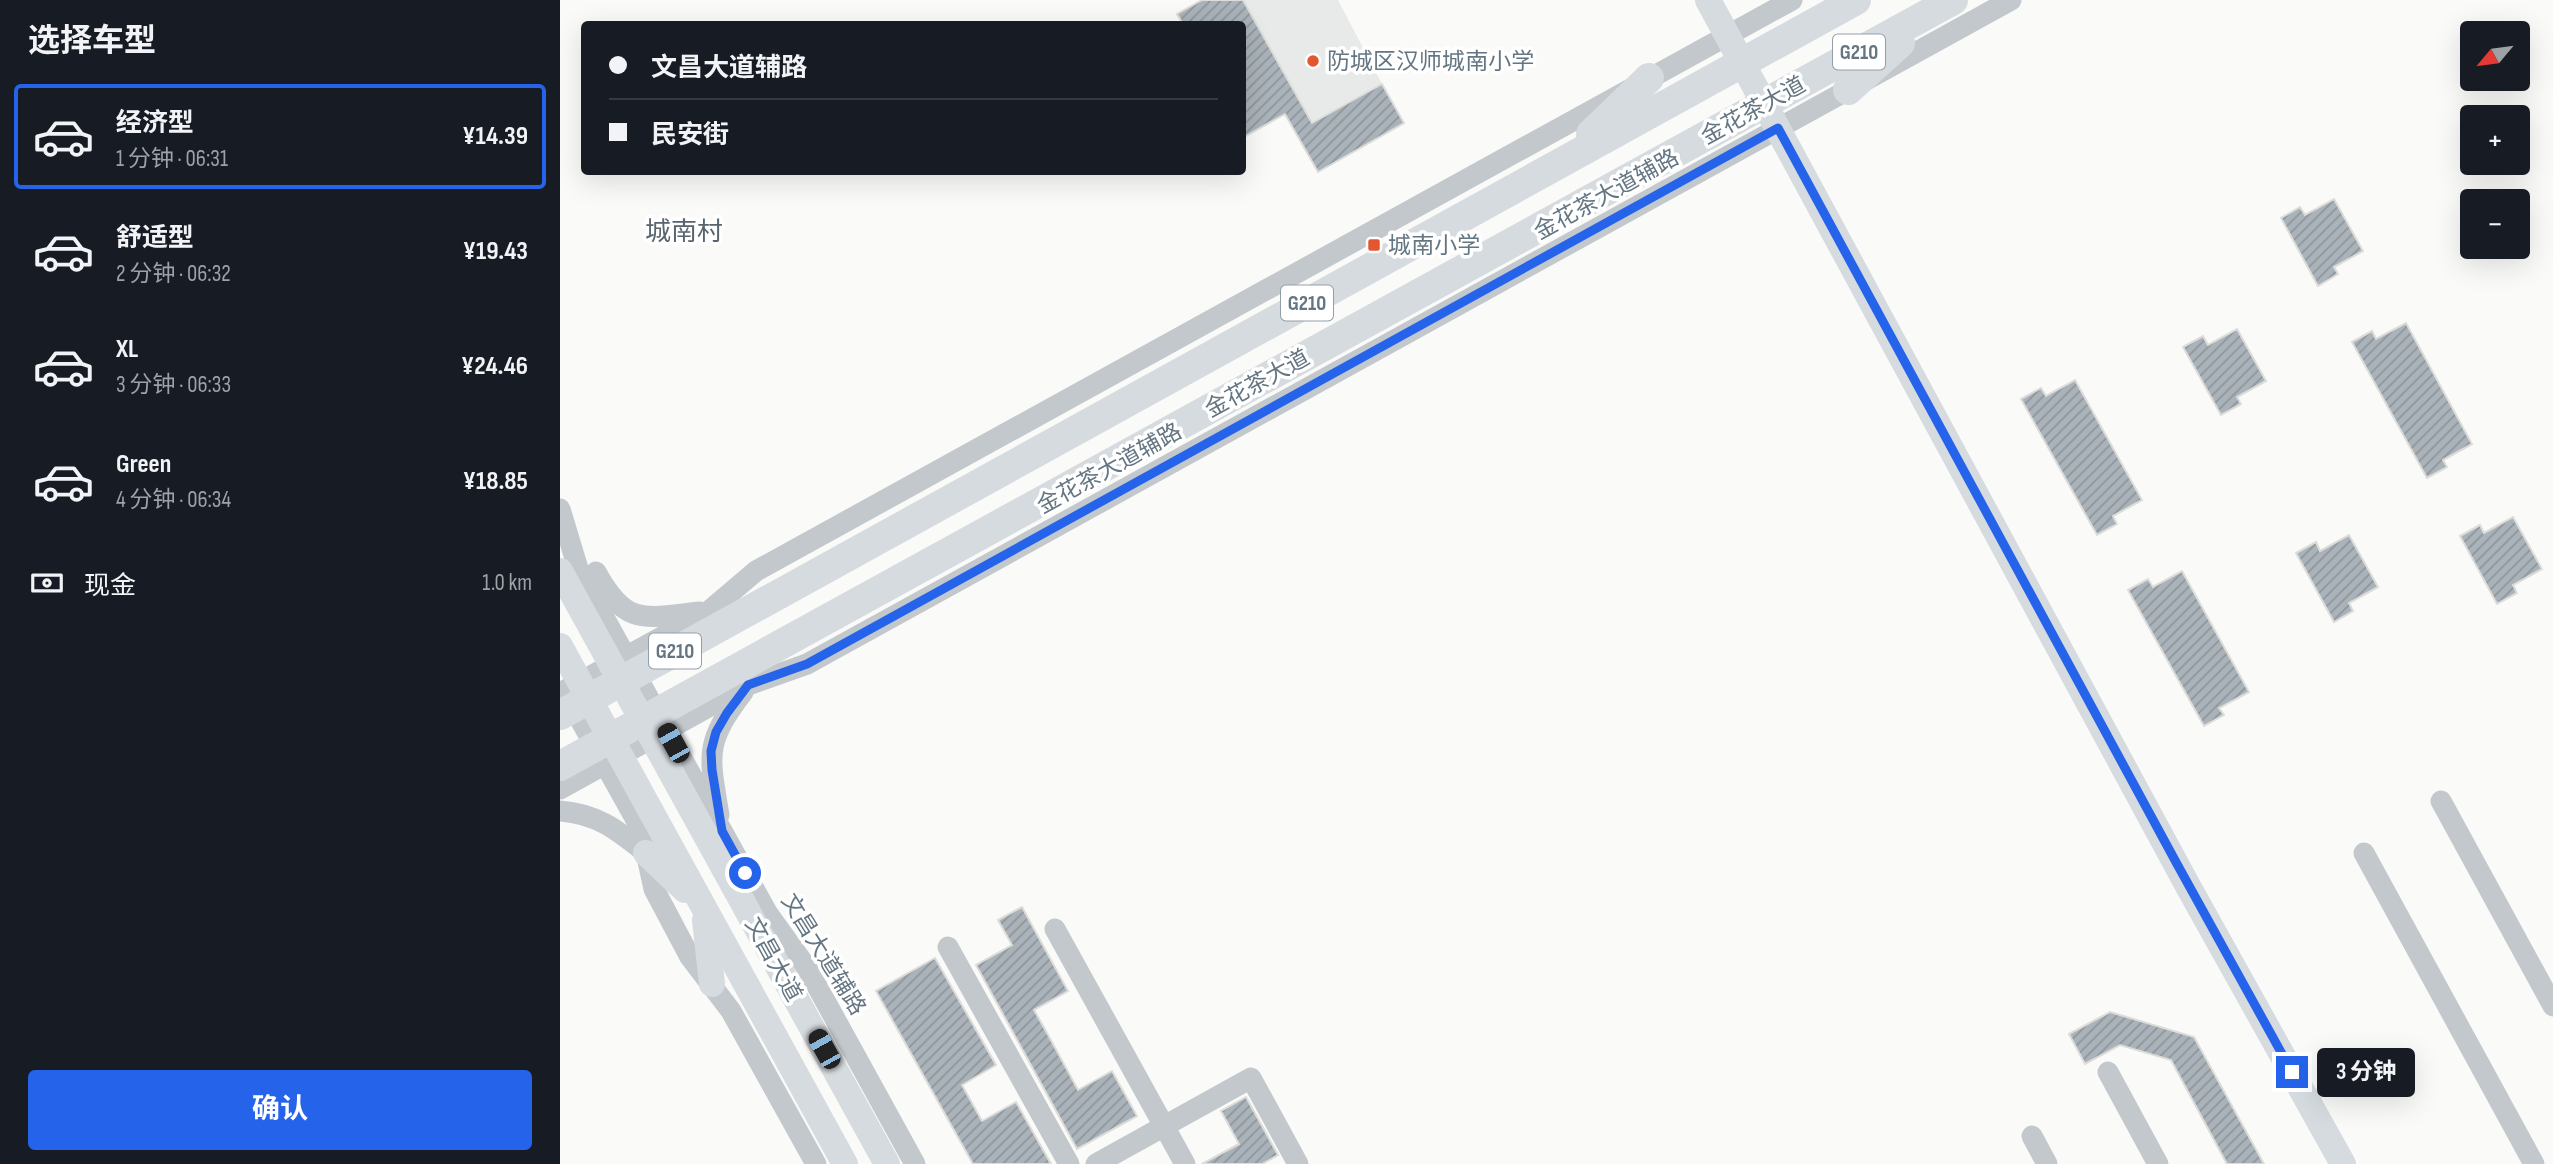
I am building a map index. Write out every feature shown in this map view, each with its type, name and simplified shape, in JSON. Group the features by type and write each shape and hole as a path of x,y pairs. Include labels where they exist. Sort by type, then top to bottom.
{"highway":[{"name":"金花茶大道","path":"569,696 761,604 1856,0"},
{"name":"金花茶大道","path":"560,766 608,751 654,726 783,644 1771,116 1945,4"},
{"path":"1848,90 1945,4"},
{"path":"1562,162 1649,78"},
{"path":"709,611 761,604"},
{"path":"748,685 783,644"}],"main road":[{"path":"1708,0 2189,888 2343,1164"},
{"name":"文昌大道","path":"570,572 597,638 623,669 786,981 887,1164"},
{"name":"文昌大道","path":"560,646 569,696 608,751 704,908 845,1164"},
{"path":"646,853 704,908 712,985"},
{"path":"768,914 786,981"}],"street":[{"path":"560,508 570,572 623,669 709,611 756,571 1792,0"},
{"name":"金花茶大道辅路","path":"654,726 748,685 807,664 1771,116 1848,90 2011,0"},
{"path":"560,508 608,595 620,607 630,613 651,617 709,611"},
{"path":"722,831 711,751 716,732 748,685"},
{"name":"文昌大道辅路","path":"654,726 722,831 768,914 807,968 915,1164"},
{"path":"560,789 608,751 641,829 654,890 690,957 732,1011 816,1164"},
{"path":"2441,801 2553,1006"},
{"path":"560,811 579,812 596,817 646,853"},
{"path":"2364,853 2534,1164"},
{"path":"1055,929 1185,1164"},
{"path":"948,947 1069,1164"},
{"path":"2108,1072 2158,1164"},
{"path":"1096,1164 1251,1078 1298,1164"},
{"path":"2032,1136 2047,1164"}],"shaded area":[{"name":"防城区汉师城南小学","path":"1202,0 1338,0 1382,84 1296,133 1246,32 1246,21 1233,21 1227,12 1210,21 1181,21 1177,14"}],"building":[{"path":"1202,0 1243,0 1312,123 1382,84 1404,123 1318,172 1285,114 1246,136 1246,21 1181,21 1177,14"},
{"path":"2334,199 2363,251 2334,267 2338,274 2318,286 2281,218 2300,207 2305,215"},
{"path":"2406,323 2472,444 2443,460 2447,467 2427,478 2352,342 2372,331 2376,339"},
{"path":"2237,329 2266,381 2237,397 2241,404 2221,415 2183,347 2203,336 2208,345"},
{"path":"2075,380 2142,500 2113,516 2117,524 2097,535 2021,399 2041,388 2046,396"},
{"path":"2513,517 2542,569 2513,585 2517,593 2497,604 2460,536 2480,525 2484,533"},
{"path":"2349,535 2378,587 2349,603 2353,611 2334,622 2296,553 2316,542 2320,551"},
{"path":"2182,571 2249,692 2219,708 2224,715 2204,726 2128,590 2148,579 2153,587"},
{"path":"1022,907 1068,991 1034,1010 1078,1090 1112,1071 1137,1116 1077,1149 976,965 1012,945 998,920"},
{"path":"935,958 996,1065 962,1085 982,1121 1016,1102 1051,1164 973,1164 876,991"},
{"path":"2110,1012 2194,1037 2264,1164 2227,1164 2171,1060 2120,1045 2085,1064 2069,1034"},
{"path":"1246,1097 1278,1155 1262,1164 1202,1164 1239,1144 1221,1111"}],"place":[{"name":"防城区汉师城南小学","path":"1313,61"},
{"name":"城南小学","path":"1374,245"}],"district":[{"name":"城南村","path":"684,231"}],"route":[{"path":"745,873 722,831 711,751 716,732 748,685 807,664 1778,128 2292,1072"}]}
